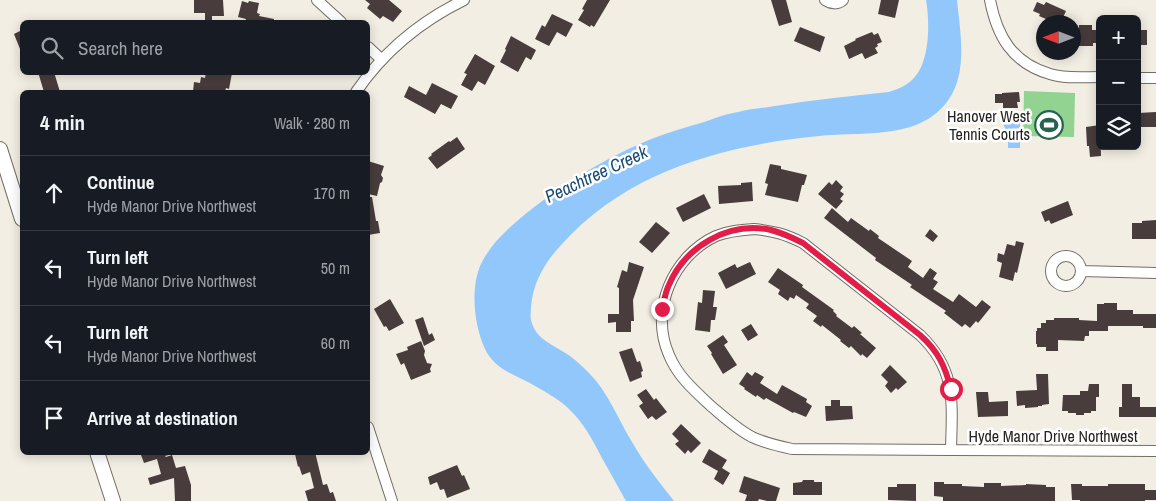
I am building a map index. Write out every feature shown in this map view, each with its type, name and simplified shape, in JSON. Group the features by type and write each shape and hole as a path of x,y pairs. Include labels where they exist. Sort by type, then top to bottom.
{"street":[{"path":"316,0 339,20"},
{"path":"370,73 407,35 436,15 464,0"},
{"path":"825,0 833,4 843,0"},
{"path":"990,0 993,16 1002,38 1010,49 1023,61 1050,74 1070,77 1096,77"},
{"path":"370,49 381,60"},
{"path":"357,90 368,75"},
{"path":"1141,78 1156,78"},
{"path":"0,150 20,213"},
{"name":"Hyde Manor Drive Northwest","path":"951,450 951,389 946,370 936,352 920,335 803,243 788,235 771,230 754,228 735,230 702,244 689,255 677,270 667,288 662,309 662,332 668,353 676,370 687,384 740,430 765,442 792,448 951,450 1156,452"},
{"path":"1082,271 1156,272"},
{"path":"370,433 392,501"},
{"path":"98,455 113,501"}],"green space":[{"path":"1024,91 1075,93 1074,137 1023,136"}],"water":[{"name":"Peachtree Creek","path":"926,0 957,0 960,30 961,62 959,77 954,91 946,104 934,115 922,122 894,131 784,140 748,146 680,166 647,180 616,198 588,219 562,244 545,265 537,281 532,298 531,320 533,327 542,338 573,358 596,380 642,457 674,501 626,501 591,438 574,414 564,404 549,394 498,366 489,356 481,339 476,318 475,284 481,264 497,240 533,208 596,166 647,141 733,113 889,92 905,85 919,72 926,53 928,19"},
{"path":"1006,115 1020,115 1020,148 1008,148 1008,135 1001,119"}],"building":[{"path":"194,0 223,0 224,16 212,16 212,20 205,20 205,13 194,13"},
{"path":"365,0 389,0 402,11 393,22 383,16 380,19 367,8 370,4"},
{"path":"587,0 610,0 594,27 591,25 590,27 578,20"},
{"path":"771,0 786,0 792,22 779,26"},
{"path":"881,0 899,0 895,18 878,14"},
{"path":"242,1 248,3 249,1 259,3 257,13 260,14 259,16 274,20 246,20 238,17"},
{"path":"1037,2 1044,5 1046,2 1066,11 1064,15 1040,15 1033,11"},
{"path":"552,14 573,24 566,37 557,32 549,46 535,39 542,25 545,27"},
{"path":"1081,25 1092,25 1092,30 1096,30 1096,43 1093,43 1093,46 1081,46"},
{"path":"800,27 825,37 820,52 794,41"},
{"path":"1141,30 1147,30 1147,45 1141,45"},
{"path":"20,31 20,49 14,34"},
{"path":"872,32 874,35 878,33 882,42 877,44 878,46 875,48 878,53 865,59 862,53 849,59 844,46"},
{"path":"511,36 536,50 531,60 526,57 518,72 500,62"},
{"path":"475,54 495,66 485,85 478,81 472,91 461,85 467,74 464,73"},
{"path":"39,75 55,75 59,90 43,90"},
{"path":"206,75 232,75 229,89 193,90 194,82 200,83 201,77 205,78"},
{"path":"432,83 458,96 451,109 441,104 435,114 404,97 409,86 426,95"},
{"path":"1019,92 1020,102 1017,102 1018,108 1003,108 1003,103 995,103 995,94"},
{"path":"1156,112 1156,127 1141,127 1141,113"},
{"path":"1096,126 1096,150 1101,150 1101,156 1090,157 1089,146 1087,146 1086,127"},
{"path":"457,137 465,149 437,169 428,158"},
{"path":"370,162 384,166 381,175 383,178 377,196 370,194"},
{"path":"770,164 781,166 781,169 807,175 804,185 802,185 798,202 765,195 768,184 765,183"},
{"path":"836,180 843,187 840,191 844,194 840,199 843,201 836,209 818,194 829,182 832,185"},
{"path":"752,182 753,201 719,204 718,186 741,185 741,183"},
{"path":"704,194 711,208 683,222 676,208"},
{"path":"370,197 372,197 380,233 370,235"},
{"path":"1068,201 1073,215 1051,224 1049,220 1045,222 1041,212"},
{"path":"832,208 848,222 851,218 869,231 870,229 879,236 878,238 912,261 908,267 923,278 930,268 937,273 933,279 938,282 933,289 953,302 959,294 976,307 982,300 991,307 978,323 976,321 970,328 965,324 962,327 944,313 946,311 910,287 912,285 875,260 876,258 824,218"},
{"path":"1156,220 1156,239 1132,239 1132,223"},
{"path":"656,222 670,233 652,253 639,242"},
{"path":"930,229 938,236 933,242 925,236"},
{"path":"1016,241 1024,243 1017,273 1015,272 1013,281 999,277 1002,263 997,261 998,253 1004,255 1007,244 1015,246"},
{"path":"629,262 644,267 633,300 634,321 631,321 631,332 616,332 616,322 608,323 608,314 619,314 619,288 617,287 622,270 627,272"},
{"path":"750,262 756,274 726,289 718,273 735,264 737,268"},
{"path":"778,268 834,310 836,316 862,333 860,334 876,348 867,358 862,354 861,356 851,346 849,348 822,325 821,327 813,321 817,316 806,308 809,304 796,295 794,299 790,297 788,301 778,294 780,290 768,282"},
{"path":"703,290 715,291 713,307 717,307 715,320 711,320 710,332 695,330 698,302 702,303"},
{"path":"390,299 404,323 389,331 386,326 384,327 374,309"},
{"path":"1117,303 1117,310 1133,310 1133,314 1156,314 1156,328 1108,326 1108,331 1089,331 1089,336 1085,336 1084,341 1058,340 1058,351 1046,351 1046,347 1037,347 1036,331 1037,328 1041,328 1041,323 1046,323 1046,320 1054,320 1054,318 1079,318 1079,320 1097,321 1097,304"},
{"path":"423,317 429,335 432,333 435,340 424,346 415,320"},
{"path":"751,324 758,335 748,341 741,330"},
{"path":"723,335 728,342 724,345 737,365 723,374 707,346"},
{"path":"421,341 427,363 432,364 431,372 411,380 404,363 401,365 396,354 408,350 407,347"},
{"path":"632,348 637,362 640,361 643,371 641,372 642,377 630,382 619,352"},
{"path":"890,365 907,382 891,393 885,386 888,382 881,375"},
{"path":"747,372 752,376 755,372 764,377 760,383 777,394 782,385 807,399 806,402 812,406 806,417 793,413 766,398 764,400 757,395 756,397 744,389 739,384"},
{"path":"1036,374 1048,374 1049,404 1025,408 1025,405 1017,406 1016,391 1037,390"},
{"path":"1089,384 1099,384 1099,397 1096,397 1096,411 1084,413 1084,415 1076,415 1076,413 1062,411 1063,395 1080,395 1080,391 1088,391"},
{"path":"1122,384 1132,384 1132,397 1140,397 1140,407 1156,407 1156,417 1119,417 1119,407 1122,407"},
{"path":"646,389 654,400 656,398 667,412 656,420 652,416 648,419 639,406 643,403 637,395"},
{"path":"976,392 988,392 989,402 1008,401 1008,416 978,417"},
{"path":"831,400 840,400 840,406 852,406 853,419 826,421 825,406 831,406"},
{"path":"681,424 701,443 691,453 688,450 685,454 675,444 679,441 672,434"},
{"path":"709,449 727,460 722,468 730,473 723,485 714,479 718,471 702,462"},
{"path":"141,455 168,455 166,457 172,455 176,468 185,466 191,485 191,501 175,501 174,478 150,485 148,478 161,474 157,459 144,463"},
{"path":"295,455 316,455 323,485 327,484 330,493 333,492 336,501 308,501 305,491 314,488 310,472 302,475"},
{"path":"457,465 470,489 447,498 444,489 440,490 437,482 430,485 428,477"},
{"path":"744,476 780,488 776,501 759,499 758,501 745,501 747,495 739,492"},
{"path":"803,480 822,482 822,495 793,495 793,483 802,482"},
{"path":"934,482 984,487 984,483 1001,483 1001,486 1046,485 1046,487 1055,487 1055,501 943,501 943,497 934,496"},
{"path":"897,484 916,484 916,501 888,500 888,487 897,487"},
{"path":"1071,484 1108,486 1108,484 1145,484 1145,490 1156,490 1156,500 1072,500"}],"place":[{"name":"Hanover West Tennis Courts","path":"1049,125"}],"route":[{"path":"662,309 667,288 677,270 689,255 702,244 735,230 754,228 771,230 788,235 803,243 920,335 936,352 946,370 951,389"}]}
